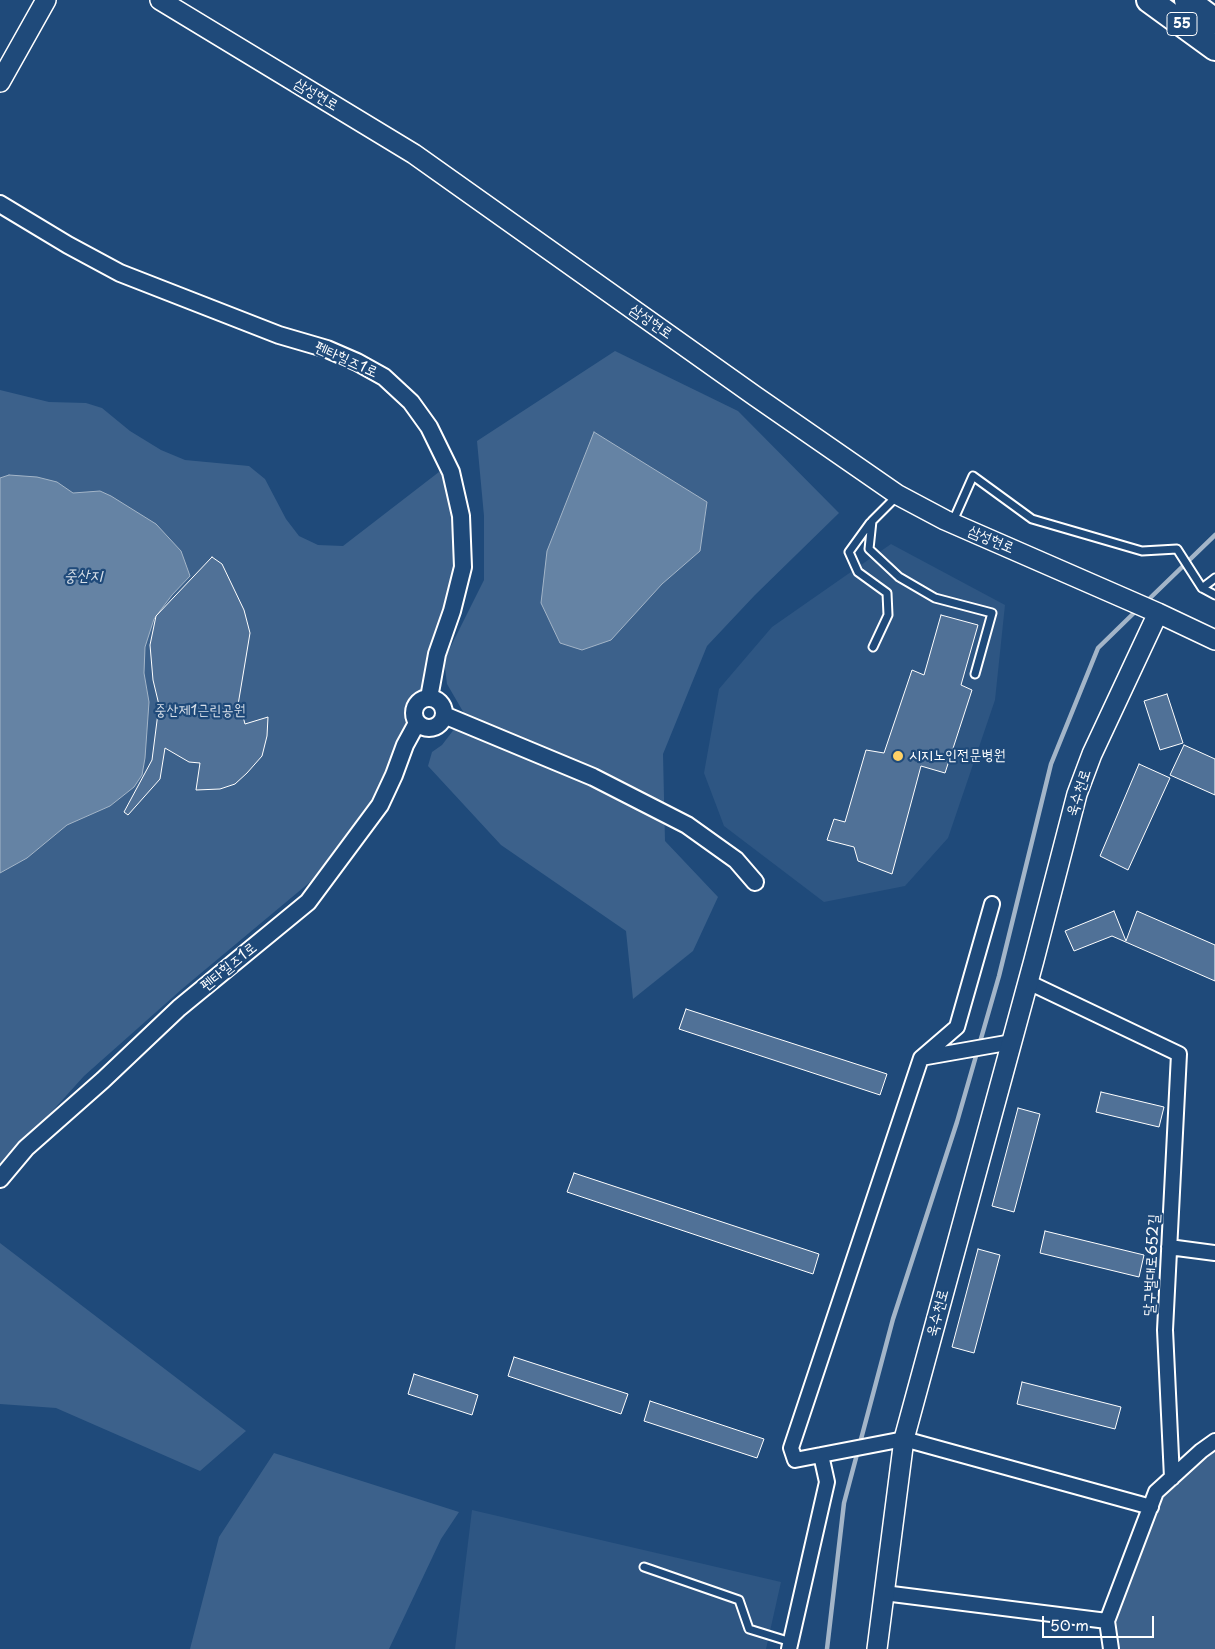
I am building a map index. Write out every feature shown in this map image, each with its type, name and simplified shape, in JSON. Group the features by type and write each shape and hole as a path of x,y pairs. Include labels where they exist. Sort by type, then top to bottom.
{"highway":[{"name":"55","path":"1149,0 1215,48"},
{"name":"55","path":"1187,0 1215,21"}],"main road":[{"path":"0,82 46,0"},
{"name":"삼성현로","path":"160,0 414,154 898,495 952,523 1158,613 1215,640"},
{"name":"욱수천로","path":"877,1649 904,1439 1077,794 1092,754 1158,613"}],"street":[{"name":"펜타힐즈1로","path":"0,204 68,245 120,273 280,335 327,349 357,362 384,377 411,402 429,426 451,472 461,516 463,567 452,610 436,654 429,698"},
{"path":"429,698 434,699 442,705 444,715 440,724 436,727 426,728 417,723 414,709 420,701 429,698"},
{"path":"444,715 593,777 687,825 736,860 755,882"},
{"name":"펜타힐즈1로","path":"0,1179 26,1148 103,1080 179,1008 308,902 380,805 405,745 417,723"},
{"path":"992,904 957,1027 921,1058 791,1448 795,1460 904,1439 1151,1507"},
{"name":"달구벌대로652길","path":"1028,982 1179,1054 1165,1330 1172,1478"},
{"path":"921,1058 1012,1042"},
{"path":"1169,1247 1215,1253"},
{"path":"1111,1649 1108,1621 1156,1492 1215,1441"},
{"path":"790,1646 826,1482 821,1455"},
{"path":"884,1593 1108,1621"}],"lane":[{"path":"952,523 973,476 1032,518 1142,551 1177,549 1202,588 1215,595"},
{"path":"873,646 888,615 887,593 858,572 849,552 872,521 898,495"},
{"path":"872,521 868,549 899,577 935,598 992,613 975,674"},
{"path":"1202,588 1215,578"},
{"path":"644,1567 739,1600 748,1629 790,1646"}],"shaded area":[{"path":"891,544 1005,605 995,700 948,838 905,886 824,902 724,826 704,773 719,689 772,627"},
{"path":"472,1510 781,1582 766,1649 455,1649"}],"green space":[{"path":"615,351 738,411 839,513 755,595 707,646 663,754 665,841 718,897 693,951 633,999 626,931 501,845 428,766 432,752 442,745 465,715 447,684 444,660 484,580 484,516 477,441"},
{"name":"중산제1근린공원","path":"0,390 49,402 86,403 102,408 130,431 161,450 185,460 249,466 265,479 286,519 299,536 318,545 343,546 448,465 463,567 429,698 346,852 182,989 84,1076 0,1169"},
{"path":"0,1243 246,1431 200,1471 56,1408 0,1404"},
{"path":"1215,1441 1215,1649 1111,1649 1107,1621 1156,1492"},
{"path":"274,1453 459,1512 441,1539 389,1649 190,1649 219,1537"}],"water":[{"path":"594,432 707,502 700,551 662,584 611,640 582,650 560,643 541,603 547,551"},
{"name":"중산지","path":"9,475 37,477 57,482 73,493 100,491 111,496 156,524 181,551 190,576 172,595 154,619 145,647 144,673 149,702 142,775 134,787 110,806 67,825 27,858 0,873 0,478"}],"building":[{"path":"212,557 222,564 244,610 250,633 238,705 245,724 268,717 267,736 262,756 235,784 220,789 196,790 200,763 189,762 165,748 160,779 128,815 124,812 152,760 159,705 153,680 150,645 156,616"},
{"name":"시지노인전문병원","path":"941,615 978,625 961,685 972,690 945,773 921,766 892,874 858,861 854,847 827,840 834,819 845,822 866,750 884,753 912,670 924,675"},
{"path":"1167,694 1183,743 1160,750 1144,701"},
{"path":"1184,745 1215,759 1215,795 1170,775"},
{"path":"1139,764 1170,778 1128,870 1100,856"},
{"path":"1114,911 1126,941 1137,911 1215,945 1215,981 1112,936 1074,951 1065,931"},
{"path":"686,1009 887,1074 880,1095 679,1029"},
{"path":"1101,1092 1164,1107 1159,1127 1096,1112"},
{"path":"1018,1108 1040,1114 1014,1212 992,1206"},
{"path":"574,1173 819,1254 813,1274 567,1192"},
{"path":"1045,1231 1144,1255 1139,1277 1040,1253"},
{"path":"978,1249 1000,1255 974,1353 952,1347"},
{"path":"514,1357 628,1394 621,1414 508,1376"},
{"path":"414,1374 478,1395 472,1415 408,1394"},
{"path":"1022,1382 1121,1407 1115,1429 1017,1404"},
{"path":"650,1401 764,1439 757,1458 644,1421"}],"waterway":[{"path":"1146,602 1215,535"},
{"path":"827,1649 844,1503 893,1319 957,1122 999,976 1051,764 1098,648 1138,609"}],"place":[{"name":"시지노인전문병원","path":"898,756"}]}
